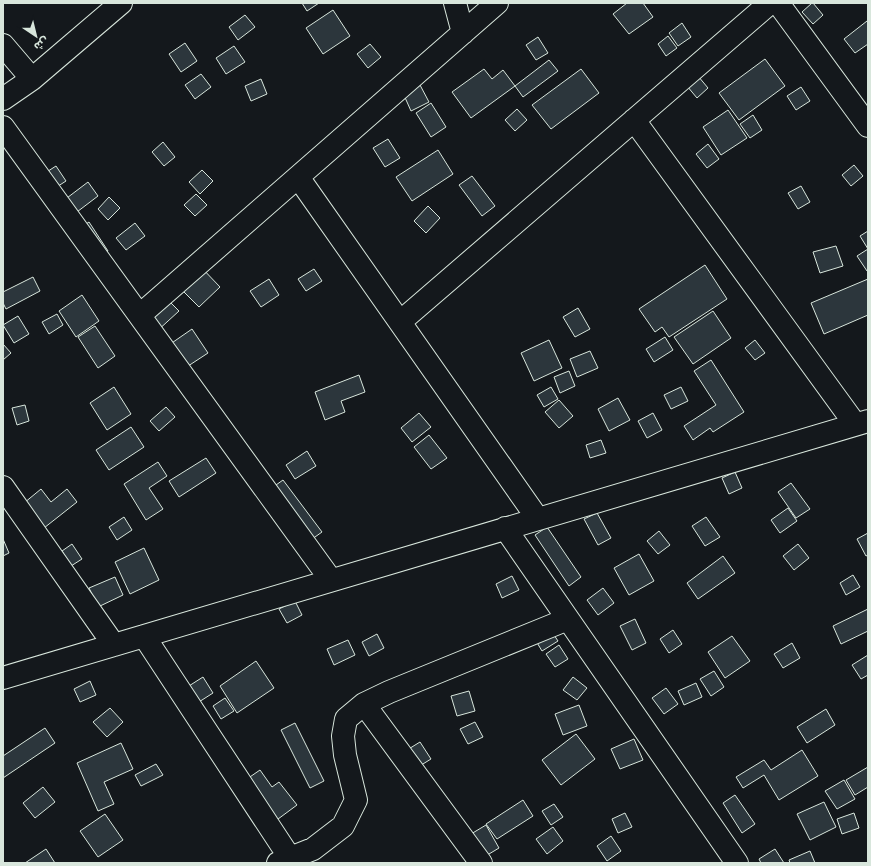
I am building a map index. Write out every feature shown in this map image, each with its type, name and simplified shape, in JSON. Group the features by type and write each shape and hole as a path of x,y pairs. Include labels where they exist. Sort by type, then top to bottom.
{"street":[{"path":"3,99 32,79 121,3"},
{"path":"454,3 463,33"},
{"path":"140,315 497,3"},
{"path":"400,322 770,3"},
{"path":"778,3 868,126"},
{"path":"3,45 32,79"},
{"path":"3,678 862,422 634,120"},
{"path":"3,127 332,580"},
{"path":"298,177 538,519"},
{"path":"3,487 114,645"},
{"path":"505,528 737,863"},
{"path":"144,636 284,860 313,849 342,826 356,800 345,755 343,736 346,719 364,704 389,692 568,619"},
{"path":"364,704 481,863"}],"building":[{"path":"302,3 319,3 307,11"},
{"path":"627,3 643,3 653,17 629,34 613,14"},
{"path":"812,3 823,15 813,24 802,12"},
{"path":"333,10 350,36 323,54 306,28"},
{"path":"245,15 255,27 238,40 229,27"},
{"path":"867,21 868,44 855,53 844,39"},
{"path":"682,23 691,37 678,46 669,33"},
{"path":"668,36 677,48 666,56 658,44"},
{"path":"538,37 548,53 536,60 526,45"},
{"path":"185,43 197,61 181,72 169,54"},
{"path":"370,44 381,57 368,68 357,54"},
{"path":"234,46 245,62 226,74 216,58"},
{"path":"765,59 785,86 739,120 719,93"},
{"path":"549,60 558,71 523,97 515,86"},
{"path":"484,69 492,79 503,70 515,86 471,118 452,92"},
{"path":"581,69 599,93 551,129 532,105"},
{"path":"201,74 211,87 195,99 185,85"},
{"path":"698,76 708,88 697,98 687,86"},
{"path":"261,79 267,94 251,101 245,86"},
{"path":"420,85 429,102 411,111 403,93"},
{"path":"801,87 810,101 796,110 787,96"},
{"path":"431,103 446,127 431,137 416,113"},
{"path":"517,109 527,120 515,131 505,120"},
{"path":"728,110 747,138 721,155 703,127"},
{"path":"753,115 762,130 750,138 740,124"},
{"path":"388,139 400,158 385,167 373,148"},
{"path":"163,142 175,157 164,166 152,152"},
{"path":"708,144 719,159 707,168 696,154"},
{"path":"438,150 453,174 412,201 396,177"},
{"path":"854,165 863,176 851,186 842,175"},
{"path":"56,166 66,181 52,190 42,175"},
{"path":"202,170 213,181 200,194 189,182"},
{"path":"472,176 495,206 482,216 459,185"},
{"path":"88,182 98,196 69,218 59,204"},
{"path":"801,186 810,202 798,209 788,193"},
{"path":"196,194 207,205 195,216 184,205"},
{"path":"109,197 120,208 108,220 98,209"},
{"path":"428,206 440,218 426,233 414,221"},
{"path":"89,222 108,251 96,259 77,230"},
{"path":"135,223 145,236 126,250 116,238"},
{"path":"868,231 868,249 860,236"},
{"path":"836,246 843,266 820,273 813,252"},
{"path":"868,249 868,270 867,271 857,256"},
{"path":"199,265 220,287 199,307 178,286"},
{"path":"705,265 727,299 669,337 662,327 655,332 639,309"},
{"path":"314,269 322,281 306,291 298,279"},
{"path":"33,277 40,291 6,309 3,303 3,292"},
{"path":"269,279 279,295 261,307 250,291"},
{"path":"868,279 868,315 824,334 811,303"},
{"path":"82,295 99,321 76,337 59,311"},
{"path":"166,298 179,311 156,332 143,319"},
{"path":"578,308 590,329 575,337 563,317"},
{"path":"713,311 731,338 693,364 674,337"},
{"path":"57,314 63,325 49,334 42,322"},
{"path":"18,316 29,334 14,343 3,325"},
{"path":"95,326 115,356 98,368 78,337"},
{"path":"192,329 208,353 182,370 166,347"},
{"path":"665,337 673,350 654,362 646,349"},
{"path":"549,340 562,368 534,381 521,353"},
{"path":"755,340 765,353 755,360 745,348"},
{"path":"3,344 11,353 3,360"},
{"path":"590,351 598,368 577,377 570,359"},
{"path":"711,360 744,412 713,432 710,428 693,440 684,426 716,405 694,371"},
{"path":"569,371 575,386 560,393 554,377"},
{"path":"359,375 365,392 341,401 345,412 325,420 315,392"},
{"path":"114,387 131,414 107,430 90,403"},
{"path":"551,387 558,399 544,407 537,395"},
{"path":"681,387 688,401 671,409 664,395"},
{"path":"618,398 630,420 609,431 598,409"},
{"path":"559,400 573,416 559,428 545,412"},
{"path":"25,405 29,421 17,425 12,408"},
{"path":"166,407 175,417 159,431 150,421"},
{"path":"419,413 431,427 412,442 401,428"},
{"path":"653,413 662,430 647,438 638,421"},
{"path":"131,427 144,447 109,470 96,450"},
{"path":"429,435 447,458 431,469 414,447"},
{"path":"601,440 606,453 590,458 586,445"},
{"path":"307,451 316,466 295,479 286,465"},
{"path":"206,458 216,473 179,497 169,481"},
{"path":"158,462 167,476 149,488 163,509 146,520 124,484"},
{"path":"735,472 742,488 729,494 722,478"},
{"path":"283,480 322,532 308,542 269,490"},
{"path":"791,483 810,509 796,518 778,492"},
{"path":"41,489 51,502 67,489 77,502 44,528 24,503"},
{"path":"788,508 797,521 780,533 771,520"},
{"path":"597,513 611,538 598,545 584,519"},
{"path":"124,517 132,530 117,540 109,527"},
{"path":"706,517 720,537 705,546 692,526"},
{"path":"547,527 581,577 569,586 535,535"},
{"path":"659,531 670,545 658,554 647,541"},
{"path":"868,533 868,555 866,556 857,539"},
{"path":"3,539 9,553 3,556"},
{"path":"72,544 82,559 71,566 62,551"},
{"path":"798,544 809,558 794,570 783,556"},
{"path":"144,548 159,580 130,594 115,562"},
{"path":"639,554 654,581 629,595 614,568"},
{"path":"723,556 735,573 698,599 687,583"},
{"path":"853,575 860,587 846,595 840,583"},
{"path":"512,576 519,590 502,598 496,584"},
{"path":"115,577 123,595 98,607 89,588"},
{"path":"603,588 614,603 598,615 587,600"},
{"path":"295,601 302,615 287,623 279,609"},
{"path":"868,609 868,631 841,644 833,626"},
{"path":"635,619 646,643 632,650 620,626"},
{"path":"548,626 558,641 542,651 533,636"},
{"path":"673,630 682,644 669,653 660,639"},
{"path":"377,634 384,648 369,656 362,642"},
{"path":"732,636 750,661 725,678 708,652"},
{"path":"348,640 355,655 334,665 327,649"},
{"path":"792,643 800,658 783,668 774,654"},
{"path":"559,645 568,659 555,667 546,654"},
{"path":"868,655 868,675 861,679 852,665"},
{"path":"256,661 274,688 237,713 220,686"},
{"path":"714,671 724,687 711,696 700,679"},
{"path":"203,677 213,693 191,707 181,691"},
{"path":"573,677 587,688 577,700 563,690"},
{"path":"90,681 96,695 80,702 74,689"},
{"path":"696,683 702,697 684,705 678,691"},
{"path":"666,688 678,704 664,714 652,698"},
{"path":"469,691 475,711 457,716 451,696"},
{"path":"225,698 234,711 221,719 213,706"},
{"path":"579,705 587,726 563,735 555,714"},
{"path":"110,708 123,722 107,737 93,722"},
{"path":"826,709 835,725 807,743 797,727"},
{"path":"475,722 483,737 468,744 460,729"},
{"path":"295,723 324,781 310,788 281,730"},
{"path":"45,728 55,743 3,778 3,756"},
{"path":"576,734 595,759 561,785 542,760"},
{"path":"634,739 643,760 620,769 611,749"},
{"path":"420,742 431,759 418,767 407,750"},
{"path":"121,743 133,769 104,782 114,804 98,811 77,763"},
{"path":"802,750 818,776 779,800 764,775 743,788 736,777 764,760 771,770"},
{"path":"156,764 163,775 141,786 135,775"},
{"path":"868,767 868,787 855,795 846,780"},
{"path":"260,770 272,787 279,782 297,805 274,822 244,781"},
{"path":"844,780 855,799 837,809 825,791"},
{"path":"43,787 55,802 35,818 23,803"},
{"path":"735,795 755,824 742,833 723,803"},
{"path":"523,800 533,816 497,839 486,824"},
{"path":"824,802 836,827 810,840 797,814"},
{"path":"554,804 563,817 551,825 542,811"},
{"path":"625,813 632,827 618,833 612,819"},
{"path":"854,813 859,828 842,834 837,819"},
{"path":"105,814 123,840 98,857 80,831"},
{"path":"486,825 499,848 484,857 471,834"},
{"path":"553,827 563,841 547,854 536,839"},
{"path":"611,836 621,851 607,861 597,846"},
{"path":"46,849 55,863 25,863"},
{"path":"775,849 784,863 761,863 759,859"},
{"path":"810,851 815,863 790,863 789,860"}]}
